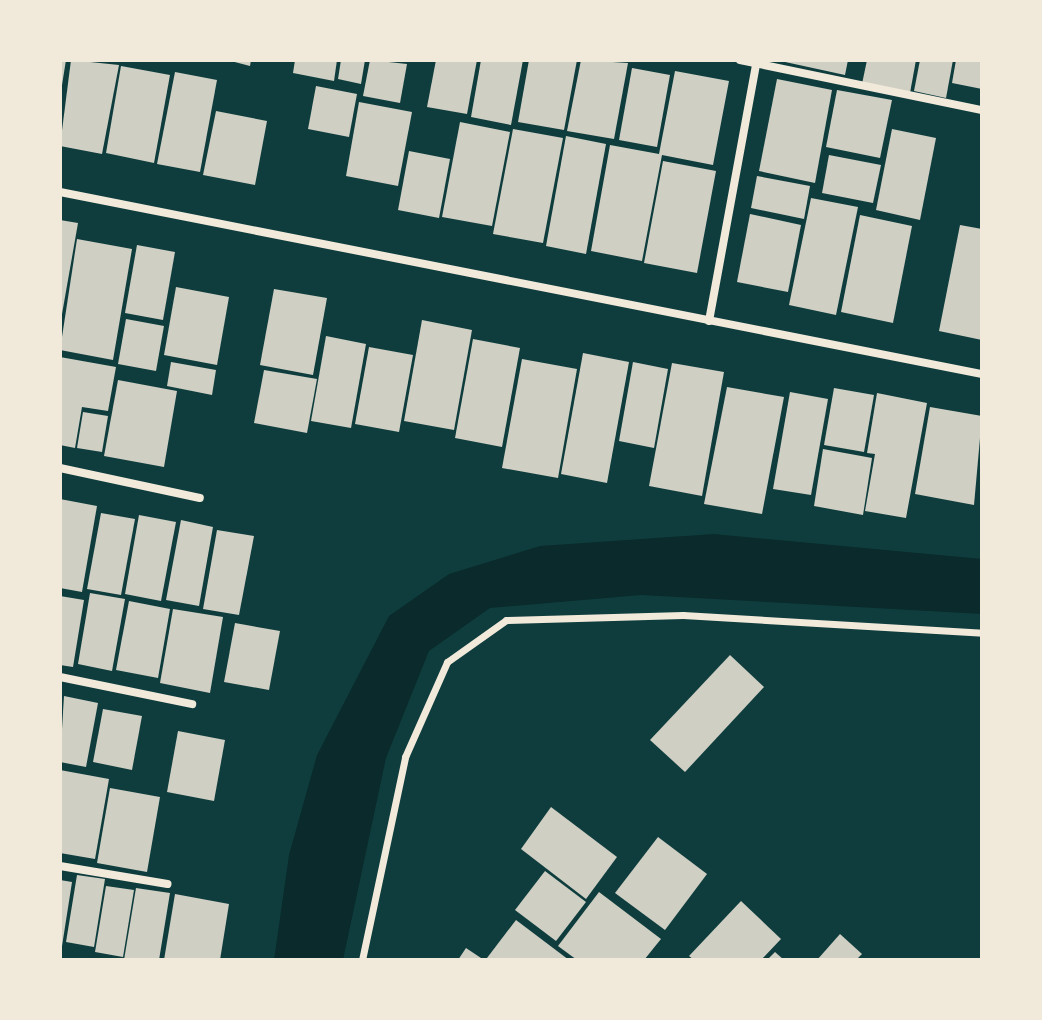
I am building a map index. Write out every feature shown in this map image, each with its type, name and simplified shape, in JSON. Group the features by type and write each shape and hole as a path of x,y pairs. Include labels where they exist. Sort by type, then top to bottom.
{"street":[{"path":"740,60 982,110"},
{"path":"709,321 756,62"},
{"path":"60,192 982,374"},
{"path":"60,468 200,498"},
{"path":"362,960 405,757 447,662 506,620 683,615 982,633"},
{"path":"60,677 192,704"},
{"path":"60,866 168,884"}],"water":[{"path":"714,534 982,559 982,614 641,595 490,608 429,651 386,758 343,960 274,960 289,855 317,755 389,616 449,574 540,546"}],"building":[{"path":"60,60 66,60 62,85 60,85"},
{"path":"71,60 119,65 102,154 60,146"},
{"path":"227,60 251,60 250,66"},
{"path":"295,60 337,60 334,81 293,73"},
{"path":"341,60 365,60 361,84 338,79"},
{"path":"370,60 407,64 400,103 363,96"},
{"path":"436,60 477,60 467,114 427,107"},
{"path":"481,60 523,60 511,125 471,117"},
{"path":"529,60 577,60 564,130 518,122"},
{"path":"581,60 628,63 614,139 567,131"},
{"path":"776,60 848,60 845,75"},
{"path":"867,60 916,60 910,93 862,84"},
{"path":"920,60 953,60 946,98 914,91"},
{"path":"956,60 982,60 982,89 952,83"},
{"path":"121,66 170,75 154,163 106,153"},
{"path":"632,68 670,75 657,147 619,140"},
{"path":"675,71 729,81 713,165 662,155 642,261 591,251 610,145 659,154"},
{"path":"175,72 217,80 200,172 157,164"},
{"path":"777,79 832,90 815,183 759,171"},
{"path":"316,86 357,94 349,137 308,129"},
{"path":"837,90 892,100 880,158 826,147"},
{"path":"359,102 412,112 398,186 346,176"},
{"path":"216,111 267,121 255,185 203,175"},
{"path":"460,122 510,132 492,226 442,217"},
{"path":"513,129 563,138 543,243 493,234"},
{"path":"892,129 936,138 920,220 876,210"},
{"path":"566,136 606,144 586,254 546,246"},
{"path":"409,151 450,159 439,218 398,210"},
{"path":"829,155 881,165 873,203 822,193"},
{"path":"663,161 716,171 697,273 644,263"},
{"path":"757,176 810,186 804,219 751,208"},
{"path":"811,198 858,207 836,315 789,305"},
{"path":"750,214 801,225 788,292 737,282"},
{"path":"860,215 912,226 893,323 841,312"},
{"path":"60,220 78,223 62,314 60,314"},
{"path":"960,225 982,229 982,340 939,331"},
{"path":"77,239 132,249 113,360 60,350"},
{"path":"137,245 175,252 163,320 125,313"},
{"path":"176,287 229,297 217,365 164,355"},
{"path":"274,289 327,298 313,375 260,365"},
{"path":"126,319 164,326 156,371 118,364"},
{"path":"422,320 472,330 454,430 404,421"},
{"path":"326,336 366,344 351,428 311,421"},
{"path":"473,339 520,348 502,447 455,438"},
{"path":"369,347 413,355 399,432 355,424"},
{"path":"583,353 629,362 607,483 561,474"},
{"path":"60,357 116,367 108,411 82,407 75,448 60,445"},
{"path":"522,359 577,369 558,478 502,468"},
{"path":"171,362 216,370 212,395 167,386"},
{"path":"633,362 668,369 654,448 619,441"},
{"path":"672,363 724,372 702,496 649,486"},
{"path":"264,370 317,379 307,433 254,423"},
{"path":"118,380 177,391 164,467 104,456"},
{"path":"727,387 784,397 762,514 704,504"},
{"path":"834,388 874,395 864,452 824,445"},
{"path":"790,392 828,399 811,495 773,489"},
{"path":"877,393 927,403 906,518 865,511 875,454 867,453"},
{"path":"930,407 982,416 974,505 915,494"},
{"path":"83,412 108,416 102,452 77,448"},
{"path":"823,449 872,458 863,515 814,506"},
{"path":"60,499 97,506 82,592 60,588"},
{"path":"101,513 135,519 121,595 87,589"},
{"path":"139,515 176,522 161,601 125,594"},
{"path":"181,520 213,527 199,606 166,600"},
{"path":"217,530 254,536 239,615 203,609"},
{"path":"90,593 125,599 112,671 78,664"},
{"path":"60,596 84,600 73,667 60,665"},
{"path":"129,601 170,609 158,678 116,670"},
{"path":"173,609 223,617 210,693 160,683"},
{"path":"235,623 280,631 269,690 224,682"},
{"path":"730,655 764,687 685,772 650,740"},
{"path":"64,696 98,703 86,767 60,762"},
{"path":"103,709 142,716 132,770 93,762"},
{"path":"178,731 225,740 214,801 167,792"},
{"path":"60,770 109,779 95,859 60,853"},
{"path":"110,788 160,797 147,872 97,863"},
{"path":"551,807 617,857 586,899 521,849"},
{"path":"658,837 707,874 665,930 615,893"},
{"path":"545,871 586,902 556,941 515,910"},
{"path":"77,875 105,879 94,947 66,942"},
{"path":"60,880 72,882 62,946 60,946"},
{"path":"106,886 134,890 123,957 95,952"},
{"path":"136,888 170,893 159,960 124,960"},
{"path":"599,892 661,939 644,960 577,960 558,946"},
{"path":"175,894 229,904 220,960 164,960"},
{"path":"741,901 781,939 761,960 694,960 689,956"},
{"path":"516,920 569,960 487,958"},
{"path":"840,934 862,954 856,960 817,960"},
{"path":"466,948 484,960 458,960"},
{"path":"775,952 784,960 767,960"}]}
